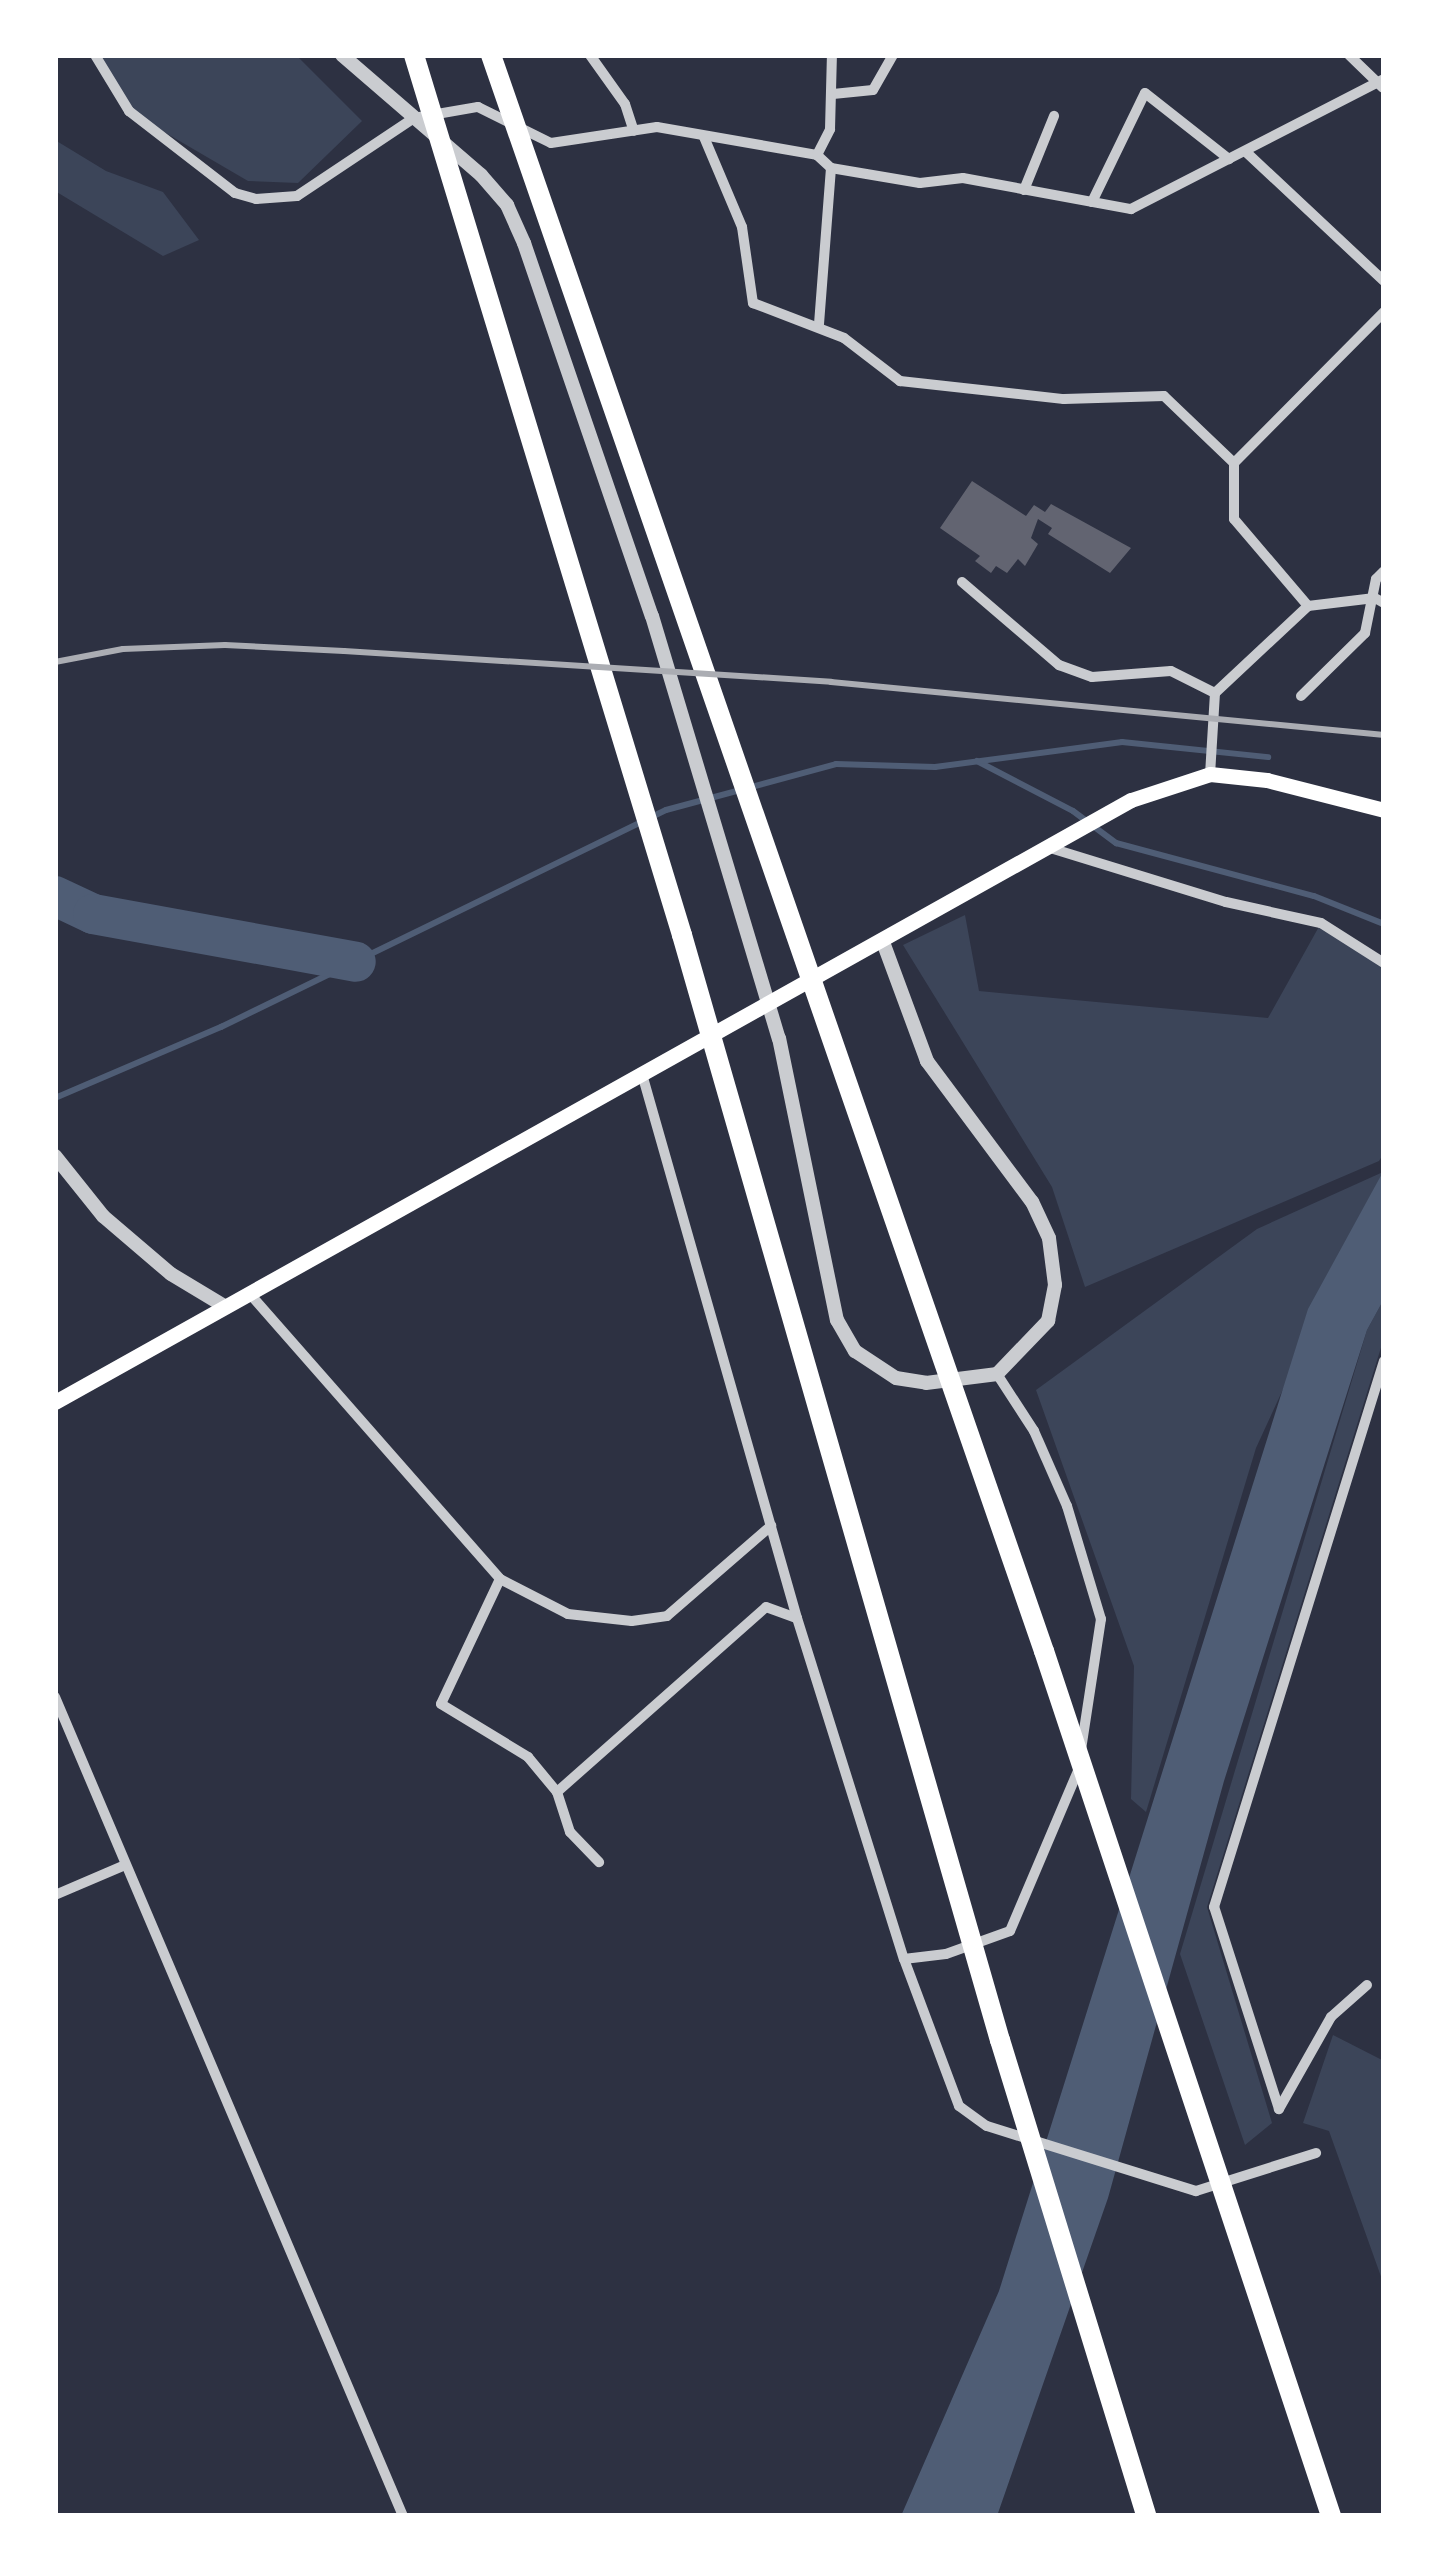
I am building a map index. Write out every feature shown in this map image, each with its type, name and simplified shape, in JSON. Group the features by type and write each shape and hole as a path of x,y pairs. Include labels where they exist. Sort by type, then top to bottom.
{"highway":[{"path":"414,55 682,935 1000,2040 1146,2516"},
{"path":"491,55 1044,1651 1331,2516"}],"main road":[{"path":"55,1402 1132,800 1210,774 1267,780 1384,810"}],"street":[{"path":"95,55 130,111 236,193 256,200 297,196 414,118 478,107 551,143 657,127 817,155 831,168 1024,190 1131,209 1382,84 1349,55"},
{"path":"342,55 481,175 506,205 524,243 652,616 779,1038 837,1320 855,1352 896,1378 926,1383 997,1374 1048,1322 1055,1285 1049,1238 1032,1202 936,1077 883,942"},
{"path":"590,55 625,104 634,131"},
{"path":"817,155 830,129 832,55"},
{"path":"833,94 873,90 893,55"},
{"path":"1092,202 1146,92 1229,159"},
{"path":"1024,190 1054,116"},
{"path":"704,138 742,228 753,302 819,325 900,381 1064,399 1164,396 1234,463"},
{"path":"1246,152 1384,281"},
{"path":"819,325 831,168"},
{"path":"1308,606 1234,519 1234,463 1384,312"},
{"path":"1301,696 1365,632 1379,600 1376,579 1384,570"},
{"path":"962,582 1059,665 1092,677 1171,671 1215,694"},
{"path":"1210,774 1215,694 1308,606 1379,600"},
{"path":"1046,846 1226,902 1321,922 1384,963"},
{"path":"642,1074 796,1618 904,1959 958,2106 987,2126 1196,2191 1316,2153"},
{"path":"55,1156 103,1216 170,1274 226,1307"},
{"path":"249,1293 500,1580 568,1614 632,1622 667,1616 770,1526"},
{"path":"1367,1986 1331,2017 1279,2109 1214,1907 1384,1361"},
{"path":"904,1959 946,1954 1010,1930 1076,1783 1102,1619 1067,1506 1034,1431 997,1374"},
{"path":"500,1580 441,1704 528,1757 557,1792 570,1832 599,1862"},
{"path":"557,1792 766,1607 796,1618"},
{"path":"55,1697 403,2516"},
{"path":"55,1895 126,1864"}],"shaded area":[{"path":"96,55 296,55 362,121 298,183 248,181 135,115"},
{"path":"55,140 106,171 163,192 199,240 163,256 55,191"},
{"path":"965,915 979,991 1268,1018 1321,923 1384,960 1384,1153 1379,1161 1085,1287 1052,1187 903,945"},
{"path":"1384,1170 1384,1299 1367,1330 1224,1781 1108,2198 997,2516 901,2516 999,2291 1308,1309"},
{"path":"1383,1172 1256,1448 1146,1812 1131,1799 1134,1666 1036,1390 1257,1229"},
{"path":"1384,1299 1384,1338 1207,1907 1272,2123 1245,2145 1180,1954 1367,1330"},
{"path":"1333,2035 1384,2061 1384,2285 1329,2131 1303,2123"}],"building":[{"path":"972,481 1026,516 1034,505 1045,512 1051,504 1131,548 1110,573 1048,534 1052,528 1038,519 1031,538 1038,544 1025,566 1018,559 1007,573 996,566 991,573 975,561 980,556 940,528"}],"waterway":[{"path":"55,1098 221,1027 666,810 836,764 935,767 1122,742 1268,757"},
{"path":"977,761 1073,811 1116,843 1314,896 1384,924"},
{"path":"55,896 93,914 356,962"}],"railway":[{"path":"55,662 123,649 225,645 344,651 831,682 1384,735"}]}
